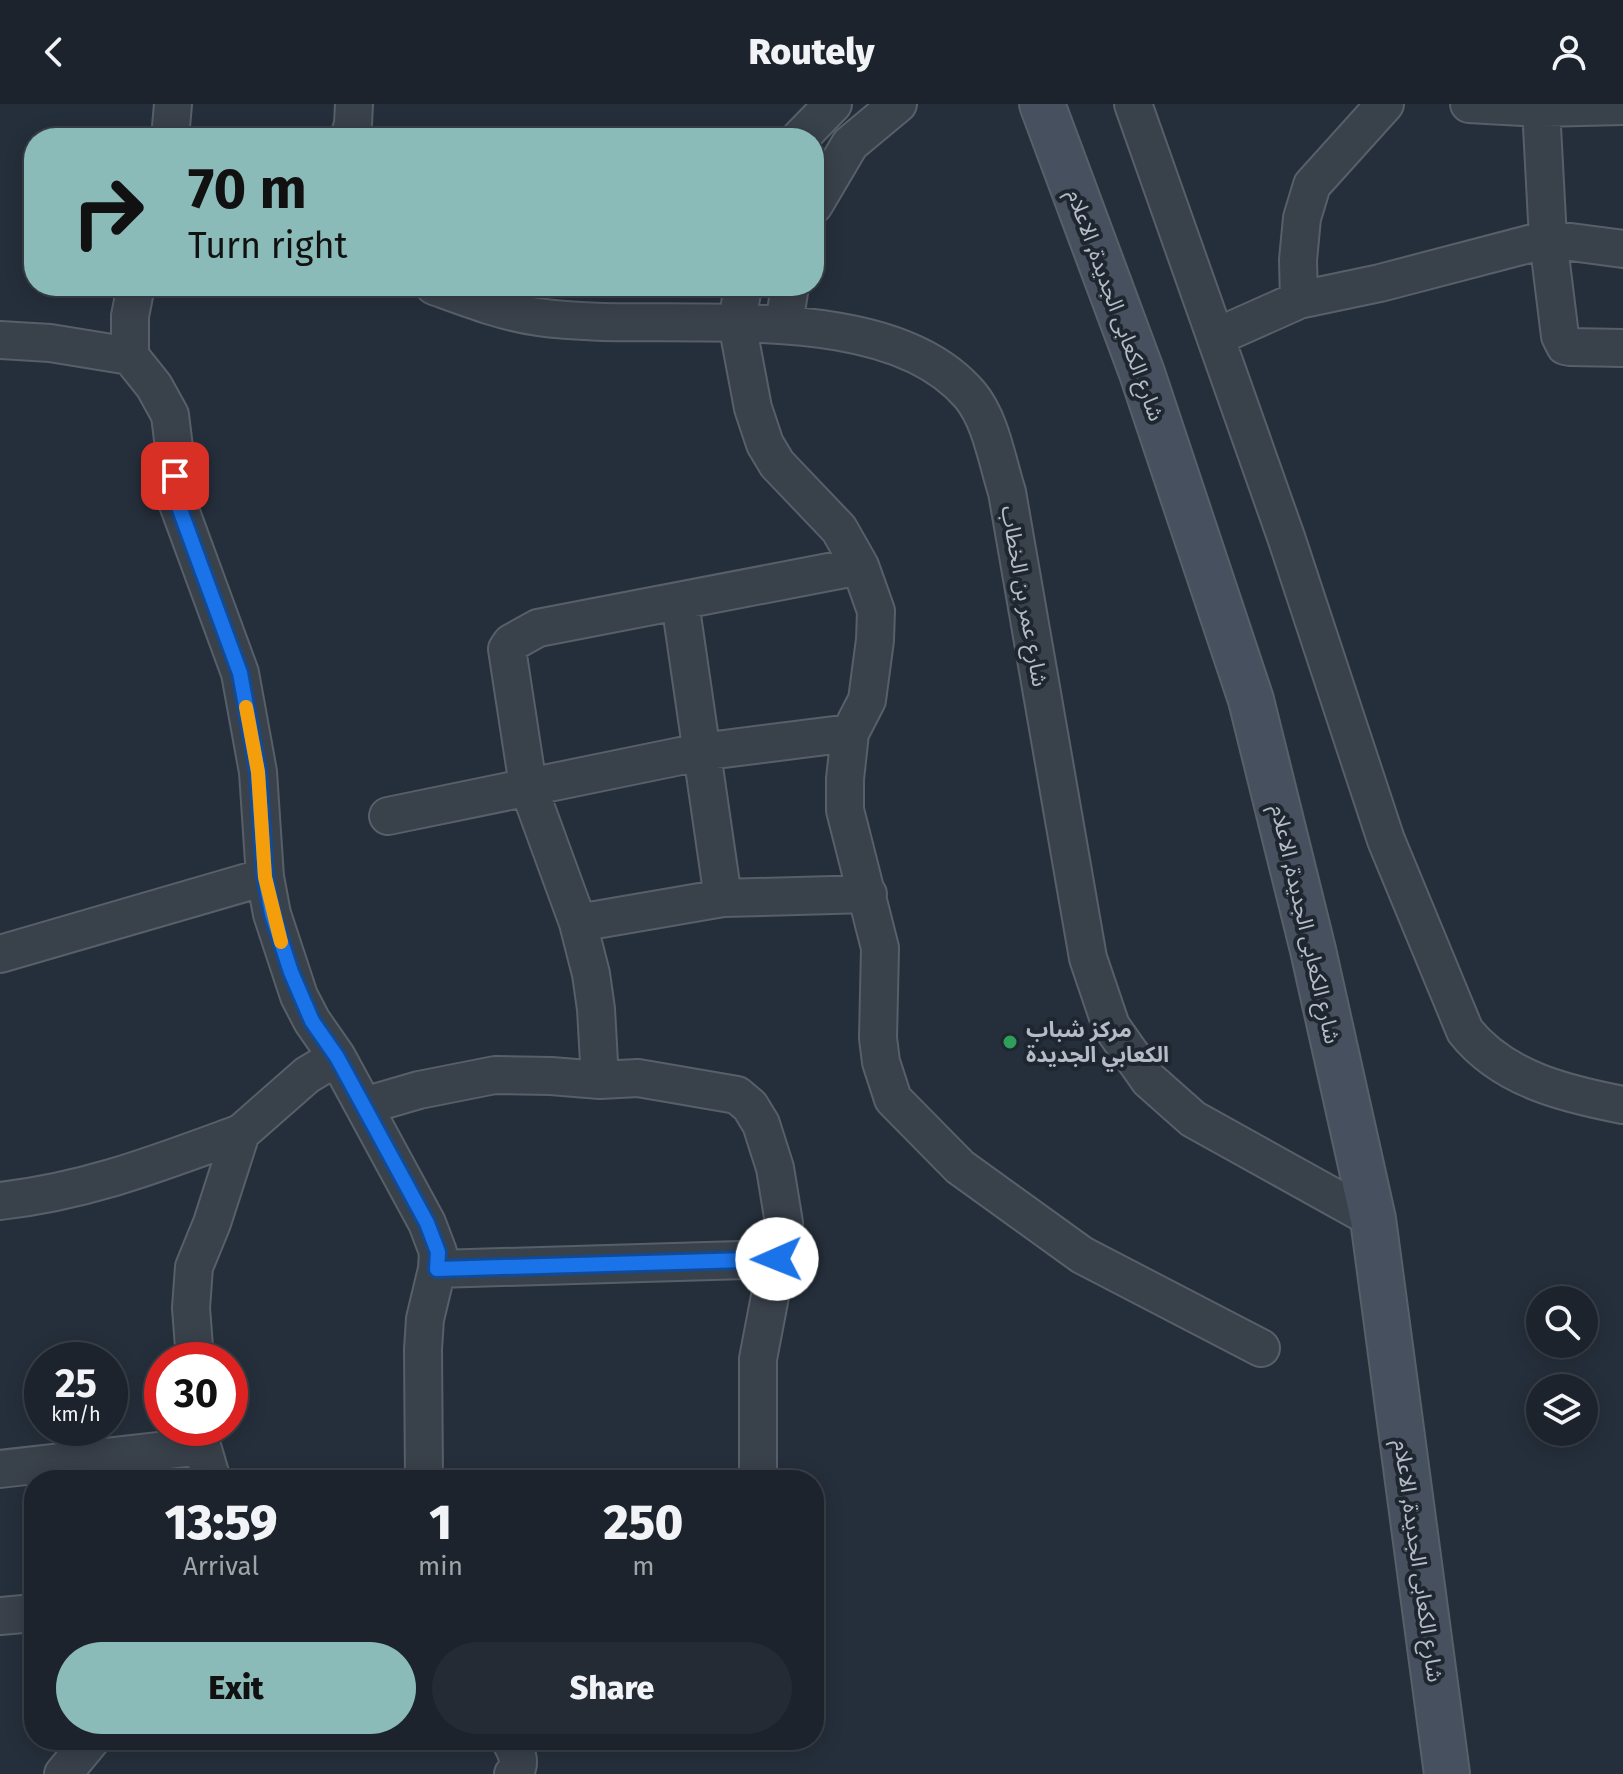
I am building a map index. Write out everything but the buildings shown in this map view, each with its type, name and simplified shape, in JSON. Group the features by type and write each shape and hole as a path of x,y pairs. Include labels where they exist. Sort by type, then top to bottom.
{"street":[{"path":"171,128 173,104"},
{"path":"352,128 354,104"},
{"path":"810,128 833,104"},
{"path":"824,188 850,144 898,104"},
{"name":"شارع الكعابى الجديدة, الاعلام","path":"1042,104 1142,373 1251,700 1313,950 1373,1219 1447,1774"},
{"path":"1133,104 1286,537 1386,840 1465,1031 1480,1049 1541,1085 1586,1099 1623,1105"},
{"path":"1299,300 1298,260 1302,218 1312,185 1385,104"},
{"path":"1469,104 1541,108 1623,106"},
{"path":"1541,108 1548,239 1563,342 1570,347 1623,348"},
{"path":"1216,337 1299,300 1380,283 1548,239 1623,249"},
{"path":"134,296 130,316 130,356 154,386 170,415 175,456 175,496 240,673 258,772 265,877 272,914 299,996 364,1106 438,1252 425,1319 424,1470"},
{"name":"شارع عمر بن الخطاب","path":"467,296 537,317 784,324 857,336 919,356 948,373 972,397 985,421 1007,492 1088,958 1111,1026 1149,1080 1193,1119 1373,1219"},
{"path":"741,296 737,323 753,408 765,444 785,474 839,529 860,566 876,611 867,700 850,733 845,810 880,948 878,1038 881,1062 893,1099 960,1167 1082,1255 1261,1348"},
{"path":"784,324 788,296"},
{"path":"0,340 50,343 130,356"},
{"path":"600,1080 591,974 578,923 528,786 507,658 511,643 538,628 860,566"},
{"path":"680,602 723,898"},
{"path":"388,816 700,752 850,733"},
{"path":"0,954 265,877"},
{"path":"578,923 723,898 868,894"},
{"path":"0,1201 47,1196 113,1180 241,1133 307,1075 337,1057"},
{"path":"364,1106 419,1090 495,1075 600,1080 638,1078 737,1095 750,1106 761,1124 780,1193 784,1223 758,1359 758,1470"},
{"path":"194,1342 191,1308 194,1267 212,1223 241,1133"},
{"path":"437,1269 777,1259"},
{"path":"0,1469 205,1451"},
{"path":"0,1616 24,1614"},
{"path":"63,1774 83,1750"},
{"path":"513,1774 519,1768 514,1750"}],"slow traffic":[{"path":"246,707 258,772 265,877 281,942"}],"place":[{"name":"مركز شباب الكعابي الجديدة","path":"1010,1042"}],"route":[{"path":"175,476 175,496 240,673 258,772 265,877 272,914 291,972 312,1021 337,1057 427,1223 438,1252 437,1269 777,1259"}]}
